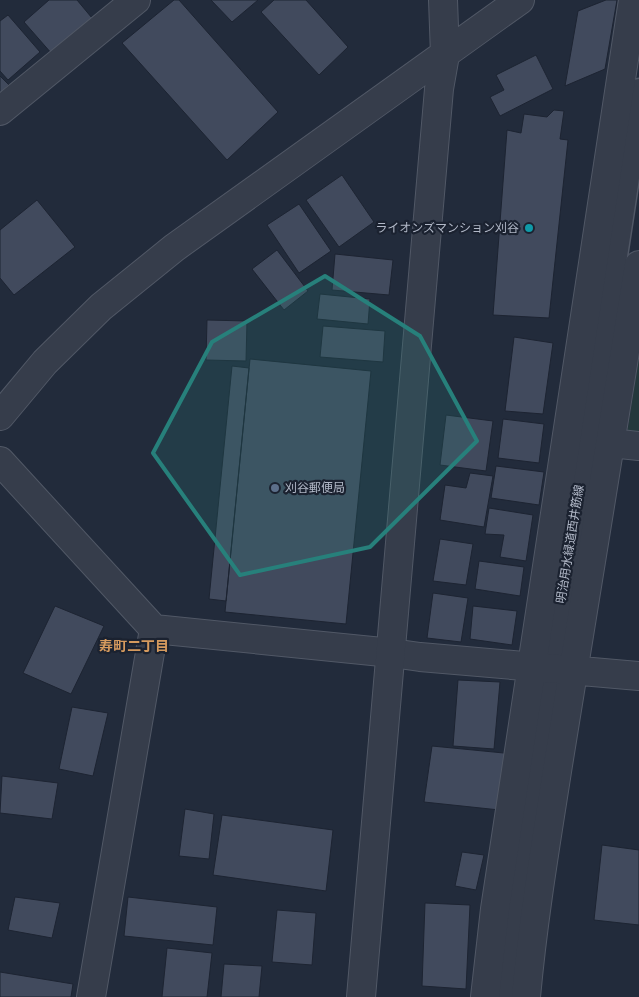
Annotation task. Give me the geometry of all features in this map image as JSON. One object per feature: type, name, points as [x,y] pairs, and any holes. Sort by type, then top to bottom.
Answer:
[{"type":"street","points":[[0,111],[136,0]]},
{"type":"street","points":[[361,997],[439,89],[445,55],[443,0]]},
{"type":"street","points":[[0,416],[45,362],[100,307],[174,248],[520,0]]},
{"type":"street","points":[[526,997],[552,668],[567,442],[633,0]]},
{"type":"street","name":"明治用水緑道西井筋線","points":[[505,997],[514,911],[639,92]]},
{"type":"street","points":[[485,997],[495,909],[552,668],[612,443],[639,265]]},
{"type":"street","points":[[612,443],[639,446]]},
{"type":"street","points":[[0,461],[154,629],[420,657],[639,676]]},
{"type":"street","points":[[92,997],[154,629]]},
{"type":"highlighted area","points":[[325,276],[420,336],[477,441],[370,547],[240,575],[153,453],[212,342]]},
{"type":"green space","points":[[639,356],[639,435],[627,434]]},
{"type":"building","points":[[49,0],[77,0],[92,18],[52,54],[24,22]]},
{"type":"building","points":[[174,0],[179,0],[278,112],[227,160],[122,43]]},
{"type":"building","points":[[211,0],[258,0],[232,22]]},
{"type":"building","points":[[274,0],[306,0],[348,47],[319,75],[261,12]]},
{"type":"building","points":[[606,0],[617,0],[605,69],[565,86],[578,11]]},
{"type":"building","points":[[8,15],[40,52],[8,80],[0,71],[0,21]]},
{"type":"building","points":[[536,55],[553,89],[500,116],[490,97],[504,90],[496,75]]},
{"type":"building","points":[[0,76],[9,85],[0,93]]},
{"type":"building","name":"ライオンズマンション刈谷","points":[[554,110],[564,111],[560,139],[568,140],[549,318],[493,315],[507,130],[521,133],[524,114],[547,117]]},
{"type":"building","points":[[342,175],[374,222],[339,247],[306,200]]},
{"type":"building","points":[[37,200],[75,247],[14,295],[0,278],[0,230]]},
{"type":"building","points":[[299,204],[331,251],[299,273],[267,225]]},
{"type":"building","points":[[277,250],[308,291],[284,310],[252,269]]},
{"type":"building","points":[[335,254],[393,260],[389,295],[332,290]]},
{"type":"building","points":[[320,294],[370,299],[368,324],[317,319]]},
{"type":"building","points":[[207,320],[247,321],[246,361],[206,360]]},
{"type":"building","points":[[323,326],[385,331],[383,362],[320,357]]},
{"type":"building","points":[[514,337],[553,343],[543,414],[505,411]]},
{"type":"building","points":[[250,359],[371,371],[346,624],[225,612]]},
{"type":"building","points":[[232,366],[249,368],[226,601],[209,599]]},
{"type":"building","points":[[446,415],[493,421],[486,471],[440,465]]},
{"type":"building","points":[[503,419],[544,424],[539,463],[498,458]]},
{"type":"building","points":[[496,466],[544,472],[539,505],[491,498]]},
{"type":"building","points":[[470,473],[493,476],[484,527],[440,520],[445,485],[466,488]]},
{"type":"building","points":[[489,508],[533,515],[526,561],[500,557],[504,535],[485,534]]},
{"type":"building","points":[[440,539],[473,544],[466,585],[433,581]]},
{"type":"building","points":[[479,561],[524,567],[520,596],[475,589]]},
{"type":"building","points":[[433,593],[468,598],[461,642],[427,638]]},
{"type":"building","points":[[55,606],[104,626],[71,694],[23,673]]},
{"type":"building","points":[[473,606],[517,611],[512,645],[470,639]]},
{"type":"building","points":[[458,680],[500,682],[494,749],[453,746]]},
{"type":"building","points":[[72,707],[108,713],[93,776],[59,769]]},
{"type":"building","points":[[432,746],[514,754],[509,811],[424,802]]},
{"type":"building","points":[[2,776],[58,783],[52,819],[0,813]]},
{"type":"building","points":[[185,809],[214,814],[209,859],[179,856]]},
{"type":"building","points":[[222,815],[333,830],[326,891],[213,875]]},
{"type":"building","points":[[602,845],[639,850],[639,925],[594,920]]},
{"type":"building","points":[[462,852],[484,855],[476,890],[455,886]]},
{"type":"building","points":[[15,897],[60,903],[52,938],[8,930]]},
{"type":"building","points":[[128,897],[217,907],[213,945],[124,936]]},
{"type":"building","points":[[425,903],[470,905],[466,989],[422,986]]},
{"type":"building","points":[[277,910],[316,913],[312,965],[272,962]]},
{"type":"building","points":[[167,948],[212,953],[207,997],[162,997]]},
{"type":"building","points":[[224,964],[262,966],[259,997],[221,997]]},
{"type":"building","points":[[0,972],[73,984],[71,997],[0,997]]},
{"type":"place","name":"ライオンズマンション刈谷","points":[[529,228]]},
{"type":"place","name":"刈谷郵便局","points":[[275,488]]},
{"type":"district","name":"寿町二丁目","points":[[134,646]]}]
